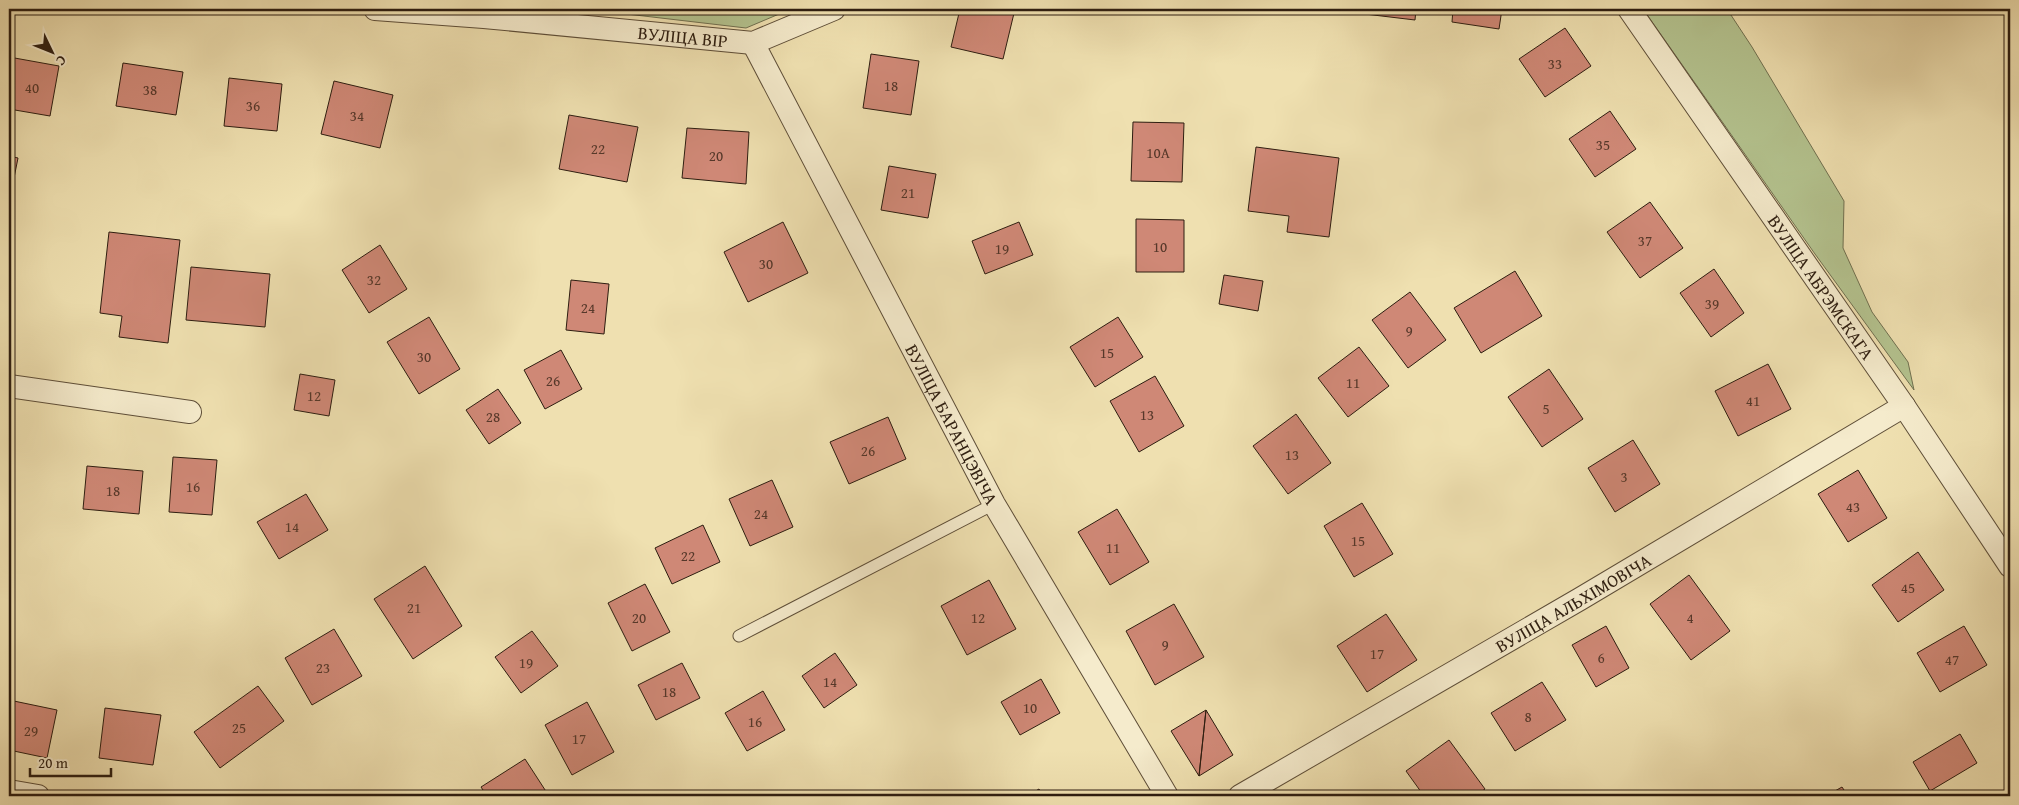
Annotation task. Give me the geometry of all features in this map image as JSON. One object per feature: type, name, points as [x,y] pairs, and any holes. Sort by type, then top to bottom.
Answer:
[{"type":"street","name":"ВУЛІЦА ВІР","points":[[375,9],[484,17],[753,43],[834,9]]},
{"type":"street","name":"ВУЛІЦА АБРЭМСКАГА","points":[[1629,9],[1904,406],[2010,566]]},
{"type":"street","name":"ВУЛІЦА БАРАНЦЭВІЧА","points":[[753,43],[994,504],[1167,796]]},
{"type":"street","points":[[9,386],[190,412]]},
{"type":"street","name":"ВУЛІЦА АЛЬХІМОВІЧА","points":[[1240,796],[1580,599],[1904,406]]},
{"type":"street","points":[[9,791],[38,796]]},
{"type":"lane","points":[[739,636],[994,504]]},
{"type":"green space","points":[[584,9],[791,9],[746,28]]},
{"type":"green space","points":[[1643,9],[1727,9],[1752,47],[1844,201],[1843,248],[1872,312],[1908,362],[1914,390],[1815,254]]},
{"type":"building","points":[[960,9],[1015,9],[1003,59],[951,47]]},
{"type":"building","points":[[1365,9],[1416,9],[1415,20],[1365,14]]},
{"type":"building","points":[[1453,9],[1502,9],[1499,29],[1452,22]]},
{"type":"building","points":[[1565,28],[1591,66],[1545,97],[1519,59]]},
{"type":"building","points":[[871,54],[919,61],[911,115],[863,108]]},
{"type":"building","points":[[9,57],[59,66],[50,116],[9,109]]},
{"type":"building","points":[[123,63],[183,72],[176,115],[116,106]]},
{"type":"building","points":[[229,78],[282,84],[277,131],[224,126]]},
{"type":"building","points":[[334,81],[393,95],[380,148],[321,134]]},
{"type":"building","points":[[1610,111],[1636,149],[1595,177],[1569,139]]},
{"type":"building","points":[[569,115],[638,127],[627,182],[559,169]]},
{"type":"building","points":[[1133,122],[1184,123],[1182,182],[1131,181]]},
{"type":"building","points":[[687,128],[749,132],[746,184],[682,178]]},
{"type":"building","points":[[1256,147],[1339,158],[1329,237],[1287,232],[1289,216],[1248,211]]},
{"type":"building","points":[[9,156],[18,158],[9,203]]},
{"type":"building","points":[[889,166],[936,174],[928,218],[881,210]]},
{"type":"building","points":[[1650,202],[1683,248],[1640,278],[1607,232]]},
{"type":"building","points":[[1136,219],[1184,220],[1184,272],[1136,272]]},
{"type":"building","points":[[783,222],[808,273],[748,302],[724,252]]},
{"type":"building","points":[[1019,222],[1033,255],[985,274],[972,241]]},
{"type":"building","points":[[109,232],[180,240],[168,343],[119,337],[122,316],[100,313]]},
{"type":"building","points":[[380,245],[407,289],[369,313],[342,270]]},
{"type":"building","points":[[191,267],[270,274],[265,327],[186,320]]},
{"type":"building","points":[[1714,269],[1744,313],[1711,337],[1680,293]]},
{"type":"building","points":[[1515,271],[1542,316],[1481,353],[1454,308]]},
{"type":"building","points":[[1224,275],[1263,281],[1258,311],[1219,304]]},
{"type":"building","points":[[571,280],[609,284],[604,334],[566,330]]},
{"type":"building","points":[[1410,292],[1446,340],[1408,368],[1372,320]]},
{"type":"building","points":[[429,317],[460,369],[419,394],[387,342]]},
{"type":"building","points":[[1118,317],[1143,357],[1095,387],[1070,347]]},
{"type":"building","points":[[1359,347],[1389,386],[1348,417],[1318,378]]},
{"type":"building","points":[[561,350],[582,389],[545,409],[524,370]]},
{"type":"building","points":[[1768,364],[1791,409],[1738,436],[1715,391]]},
{"type":"building","points":[[1549,369],[1583,419],[1542,447],[1508,397]]},
{"type":"building","points":[[300,374],[335,380],[329,416],[294,410]]},
{"type":"building","points":[[1155,376],[1184,426],[1139,452],[1110,401]]},
{"type":"building","points":[[498,389],[521,423],[489,444],[466,410]]},
{"type":"building","points":[[1296,414],[1331,463],[1288,494],[1253,446]]},
{"type":"building","points":[[888,417],[906,459],[849,484],[830,442]]},
{"type":"building","points":[[1633,440],[1660,484],[1615,512],[1588,468]]},
{"type":"building","points":[[173,457],[217,460],[212,515],[169,512]]},
{"type":"building","points":[[87,466],[143,471],[139,514],[83,509]]},
{"type":"building","points":[[1858,470],[1887,518],[1848,542],[1818,494]]},
{"type":"building","points":[[772,480],[793,527],[750,546],[729,499]]},
{"type":"building","points":[[306,494],[328,530],[279,559],[257,522]]},
{"type":"building","points":[[1362,503],[1393,554],[1354,577],[1324,526]]},
{"type":"building","points":[[1117,509],[1149,562],[1110,585],[1078,532]]},
{"type":"building","points":[[703,525],[720,562],[672,584],[655,548]]},
{"type":"building","points":[[1918,552],[1944,590],[1898,622],[1872,585]]},
{"type":"building","points":[[425,566],[462,626],[413,659],[374,599]]},
{"type":"building","points":[[1689,575],[1730,631],[1691,660],[1650,604]]},
{"type":"building","points":[[989,580],[1016,629],[967,655],[941,606]]},
{"type":"building","points":[[645,584],[670,632],[632,651],[608,603]]},
{"type":"building","points":[[1174,604],[1204,657],[1155,685],[1126,631]]},
{"type":"building","points":[[1386,614],[1417,660],[1367,692],[1337,646]]},
{"type":"building","points":[[1606,626],[1629,668],[1596,687],[1572,645]]},
{"type":"building","points":[[1964,626],[1987,665],[1940,692],[1917,653]]},
{"type":"building","points":[[334,629],[362,676],[312,705],[285,658]]},
{"type":"building","points":[[532,631],[558,666],[521,693],[495,657]]},
{"type":"building","points":[[835,653],[857,685],[824,708],[802,676]]},
{"type":"building","points":[[682,663],[700,698],[656,720],[638,685]]},
{"type":"building","points":[[1041,679],[1060,713],[1020,735],[1001,702]]},
{"type":"building","points":[[1542,682],[1566,720],[1515,751],[1491,713]]},
{"type":"building","points":[[258,686],[284,721],[220,768],[194,732]]},
{"type":"building","points":[[763,691],[785,730],[747,751],[725,713]]},
{"type":"building","points":[[9,700],[57,710],[47,758],[9,750]]},
{"type":"building","points":[[587,702],[614,752],[572,775],[545,725]]},
{"type":"building","points":[[105,708],[161,715],[153,765],[99,758]]},
{"type":"building","points":[[1206,710],[1233,755],[1199,776]]},
{"type":"building","points":[[1206,710],[1199,776],[1171,731]]},
{"type":"building","points":[[1960,734],[1977,763],[1930,791],[1913,762]]},
{"type":"building","points":[[1449,740],[1485,789],[1475,796],[1424,796],[1406,771]]},
{"type":"building","points":[[525,759],[549,796],[487,796],[481,787]]},
{"type":"building","points":[[1842,787],[1848,796],[1826,796]]},
{"type":"building","points":[[1039,789],[1043,796],[1027,796]]}]
